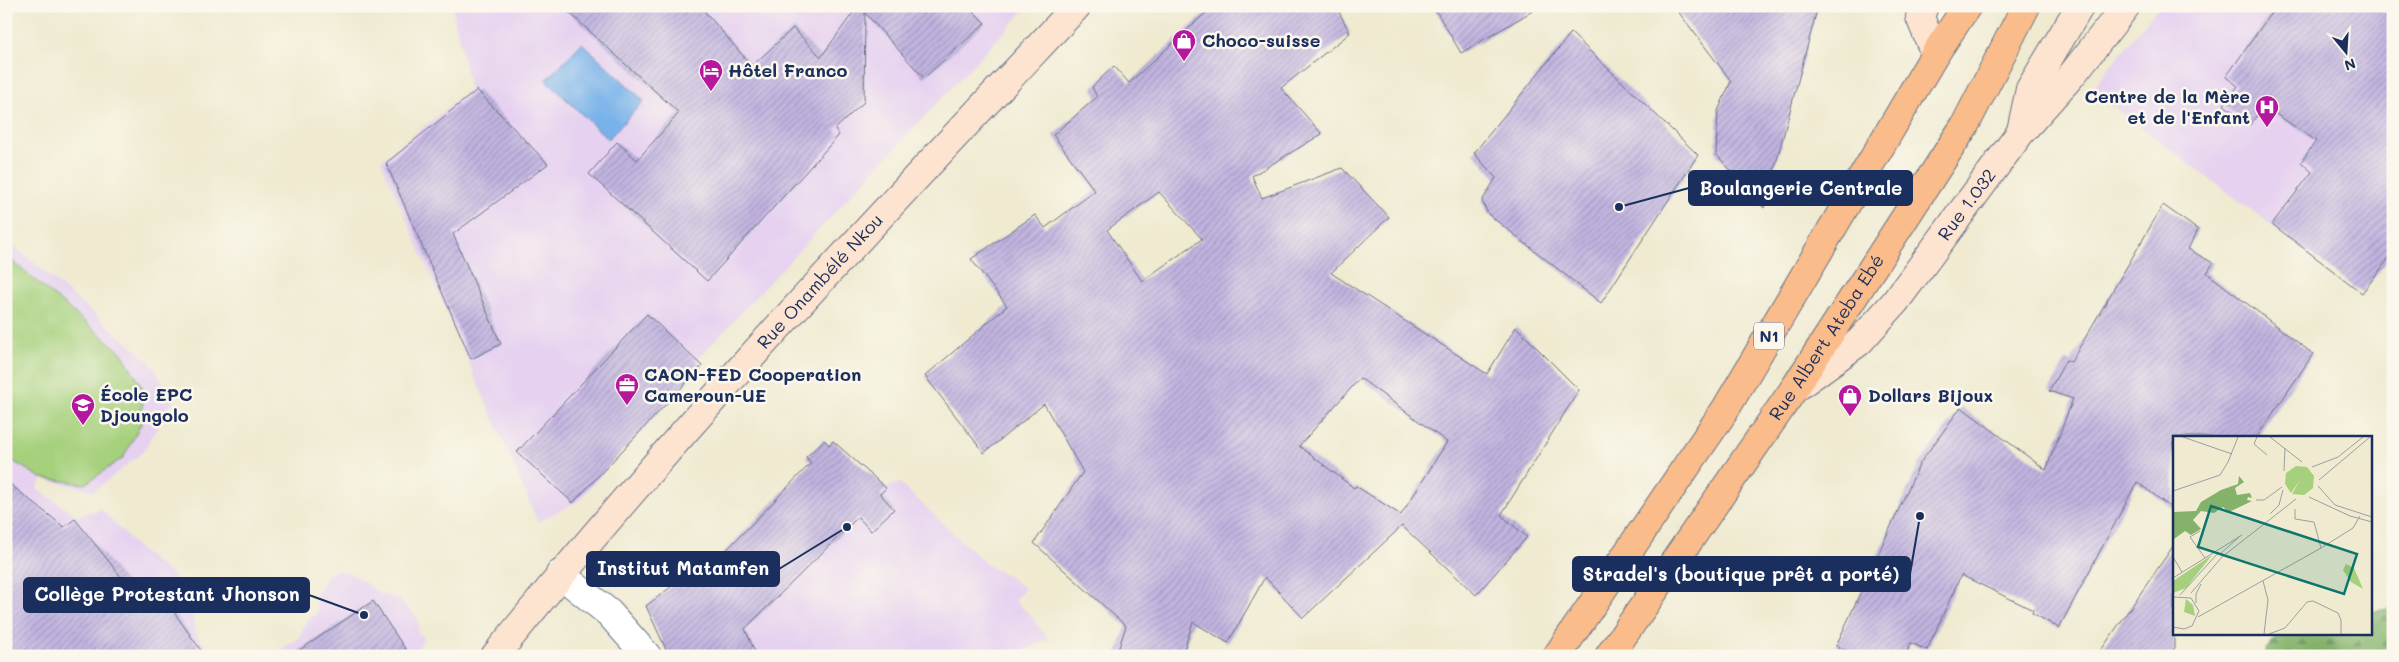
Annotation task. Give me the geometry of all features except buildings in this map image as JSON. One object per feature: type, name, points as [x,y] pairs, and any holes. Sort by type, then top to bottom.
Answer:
[{"type":"highway","name":"N1","points":[[1557,656],[1725,410],[1935,54],[1967,6]]},
{"type":"highway","name":"Rue Albert Ateba Ebé","points":[[1609,656],[1794,389],[1965,125],[2026,6]]},
{"type":"main road","name":"Rue Onambélé Nkou","points":[[495,656],[560,574],[800,304],[1077,6]]},
{"type":"main road","points":[[1924,6],[1920,17],[1935,54]]},
{"type":"main road","points":[[2020,132],[2023,112],[2030,89],[2080,6]]},
{"type":"main road","name":"Rue 1.032","points":[[1794,389],[1858,342],[1888,308],[2020,132],[2071,76],[2126,6]]},
{"type":"street","points":[[560,574],[609,613],[647,656]]},
{"type":"shaded area","points":[[452,6],[1028,6],[707,349],[580,500],[538,522],[381,161],[470,90]]},
{"type":"shaded area","name":"Centre de la Mère et de l'Enfant","points":[[2159,6],[2392,6],[2393,253],[2362,293],[2091,90]]},
{"type":"shaded area","name":"École EPC Djoungolo","points":[[6,239],[149,361],[174,399],[143,452],[94,491],[42,479],[37,489],[77,516],[101,509],[141,551],[171,574],[188,599],[196,634],[214,656],[6,656]]},
{"type":"shaded area","points":[[833,441],[885,488],[900,483],[987,565],[1011,578],[1025,589],[1014,600],[1032,617],[1048,639],[1013,656],[1002,656],[993,648],[973,656],[669,656],[646,606],[697,567],[703,573]]},
{"type":"shaded area","points":[[336,570],[351,573],[380,594],[399,599],[418,619],[418,633],[424,637],[415,656],[270,656],[299,638],[305,623],[318,611],[315,595],[327,575]]},
{"type":"green space","points":[[6,256],[122,353],[143,389],[142,422],[123,458],[85,484],[41,478],[6,457]]},
{"type":"green space","points":[[2393,608],[2393,656],[2261,656],[2278,634],[2372,634],[2372,612]]},
{"type":"water","points":[[582,43],[644,101],[608,139],[546,80]]},
{"type":"place","name":"Choco-suisse","points":[[1184,62]]},
{"type":"place","name":"Hôtel Franco","points":[[711,92]]},
{"type":"place","name":"Centre de la Mère et de l'Enfant","points":[[2267,128]]},
{"type":"place","name":"Boulangerie Centrale","points":[[1619,207]]},
{"type":"place","name":"CAON-FED Cooperation Cameroun-UE","points":[[627,406]]},
{"type":"place","name":"Dollars Bijoux","points":[[1850,417]]},
{"type":"place","name":"École EPC Djoungolo","points":[[83,426]]},
{"type":"place","name":"Stradel's (boutique prêt a porté)","points":[[1920,516]]},
{"type":"place","name":"Institut Matamfen","points":[[847,527]]},
{"type":"place","name":"Collège Protestant Jhonson","points":[[364,615]]}]
